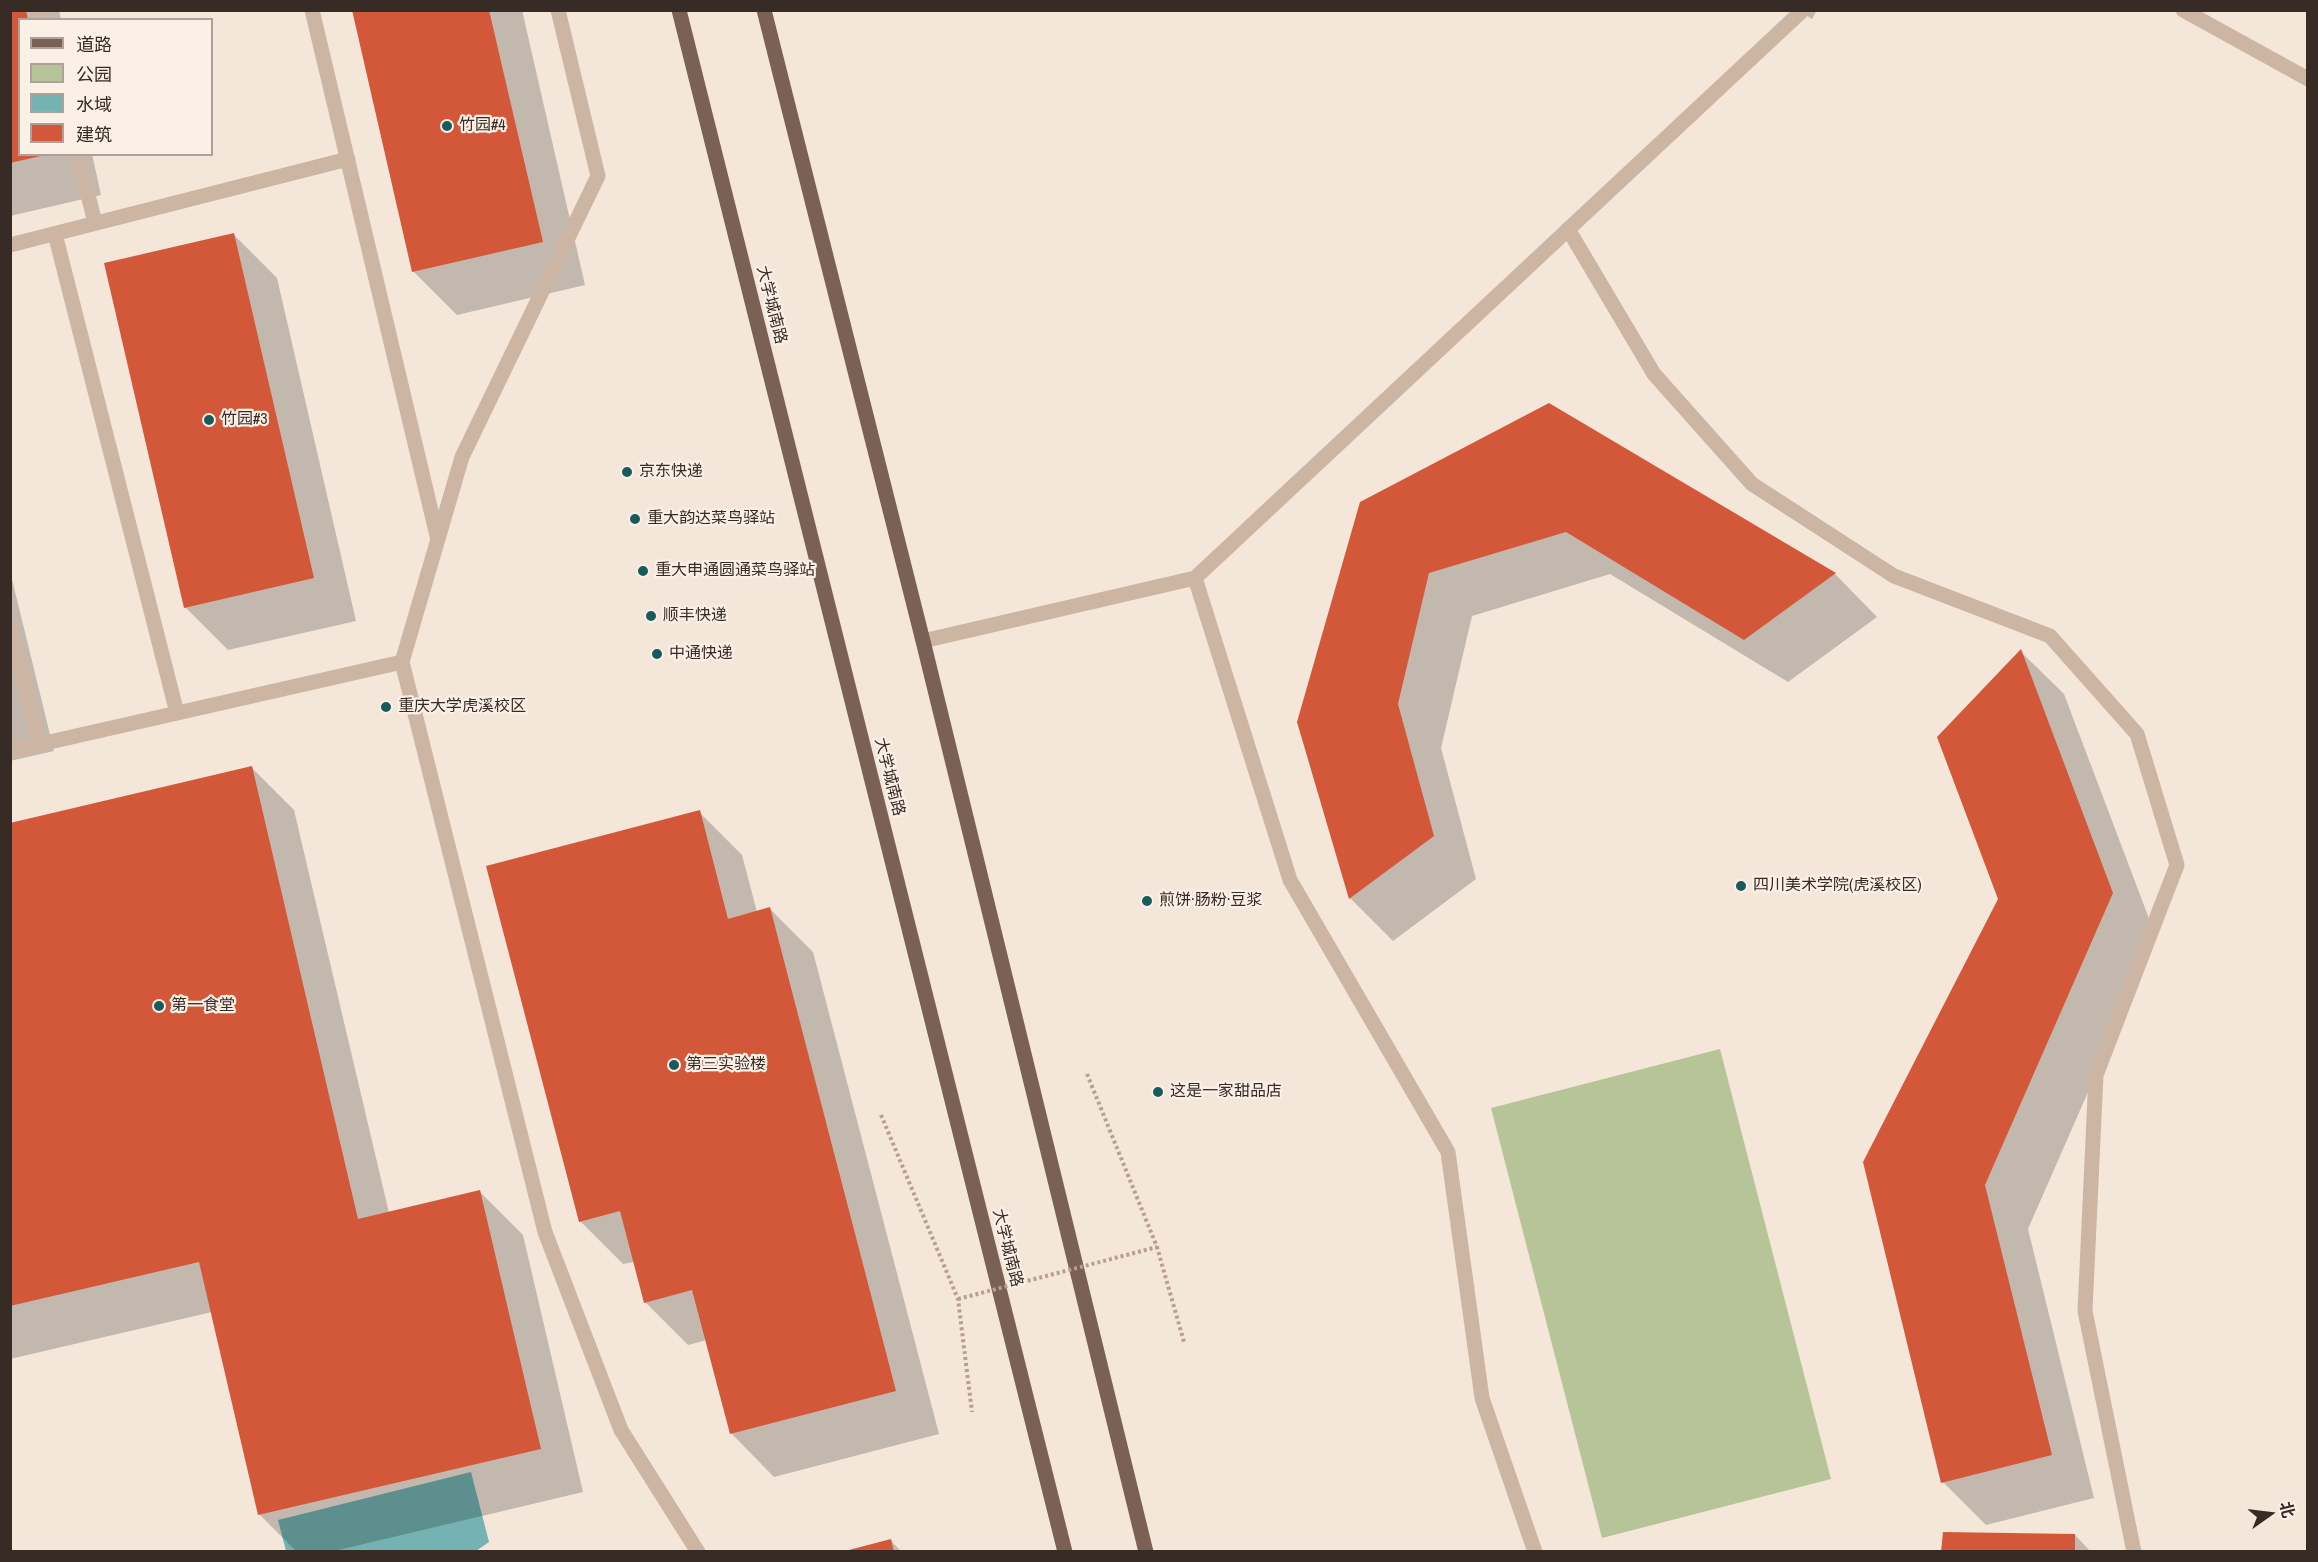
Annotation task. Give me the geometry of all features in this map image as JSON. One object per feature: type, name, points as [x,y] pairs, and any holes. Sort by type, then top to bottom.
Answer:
[{"type":"main road","name":"大学城南路","points":[[679,10],[1065,1551]]},
{"type":"main road","points":[[764,10],[923,641],[1146,1551]]},
{"type":"lane","points":[[312,10],[438,539]]},
{"type":"lane","points":[[558,10],[598,176],[462,457],[402,662],[545,1232],[621,1430],[698,1551]]},
{"type":"lane","points":[[923,641],[1195,578],[1803,10]]},
{"type":"lane","points":[[2183,10],[2307,79]]},
{"type":"lane","points":[[78,156],[95,223]]},
{"type":"lane","points":[[10,245],[348,159]]},
{"type":"lane","points":[[1568,229],[1654,374],[1752,484],[1894,576],[2050,636],[2137,734],[2177,865],[2096,1076],[2085,1311],[2134,1551]]},
{"type":"lane","points":[[55,234],[177,713]]},
{"type":"lane","points":[[1195,578],[1290,880],[1448,1152],[1482,1398],[1535,1551]]},
{"type":"lane","points":[[10,627],[39,744]]},
{"type":"lane","points":[[10,751],[402,662]]},
{"type":"path","points":[[1087,1074],[1157,1247],[1184,1342]]},
{"type":"path","points":[[881,1115],[958,1299],[972,1412]]},
{"type":"path","points":[[958,1299],[1157,1247]]},
{"type":"green space","points":[[1720,1049],[1831,1479],[1602,1538],[1491,1108]]},
{"type":"water","points":[[471,1472],[489,1542],[476,1551],[286,1551],[278,1520]]},
{"type":"building","points":[[10,10],[26,10],[28,18],[18,18],[18,156],[41,156],[10,163]]},
{"type":"building","name":"竹园#4","points":[[352,10],[489,10],[543,242],[412,272]]},
{"type":"building","name":"竹园#3","points":[[234,233],[314,578],[184,608],[104,263]]},
{"type":"building","points":[[1549,403],[1836,573],[1744,640],[1566,532],[1429,573],[1398,704],[1434,836],[1349,899],[1297,722],[1360,502]]},
{"type":"building","points":[[2021,649],[2113,893],[1985,1185],[2052,1455],[1941,1483],[1863,1162],[1998,899],[1937,737]]},
{"type":"building","name":"第一食堂","points":[[252,766],[358,1219],[480,1190],[541,1449],[258,1515],[199,1262],[10,1306],[10,823]]},
{"type":"building","name":"第三实验楼","points":[[700,810],[728,919],[770,907],[896,1391],[730,1434],[692,1290],[644,1303],[620,1211],[579,1222],[486,866]]},
{"type":"building","points":[[1943,1532],[2075,1534],[2075,1552],[1941,1552]]},
{"type":"building","points":[[891,1539],[894,1552],[845,1552],[845,1551]]},
{"type":"place","name":"竹园#4","points":[[447,126]]},
{"type":"place","name":"竹园#3","points":[[209,420]]},
{"type":"place","name":"京东快递","points":[[627,472]]},
{"type":"place","name":"重大韵达菜鸟驿站","points":[[635,519]]},
{"type":"place","name":"重大申通圆通菜鸟驿站","points":[[643,571]]},
{"type":"place","name":"顺丰快递","points":[[651,616]]},
{"type":"place","name":"中通快递","points":[[657,654]]},
{"type":"place","name":"重庆大学虎溪校区","points":[[386,707]]},
{"type":"place","name":"四川美术学院(虎溪校区)","points":[[1741,886]]},
{"type":"place","name":"煎饼·肠粉·豆浆","points":[[1147,901]]},
{"type":"place","name":"第一食堂","points":[[159,1006]]},
{"type":"place","name":"第三实验楼","points":[[674,1065]]},
{"type":"place","name":"这是一家甜品店","points":[[1158,1092]]}]
